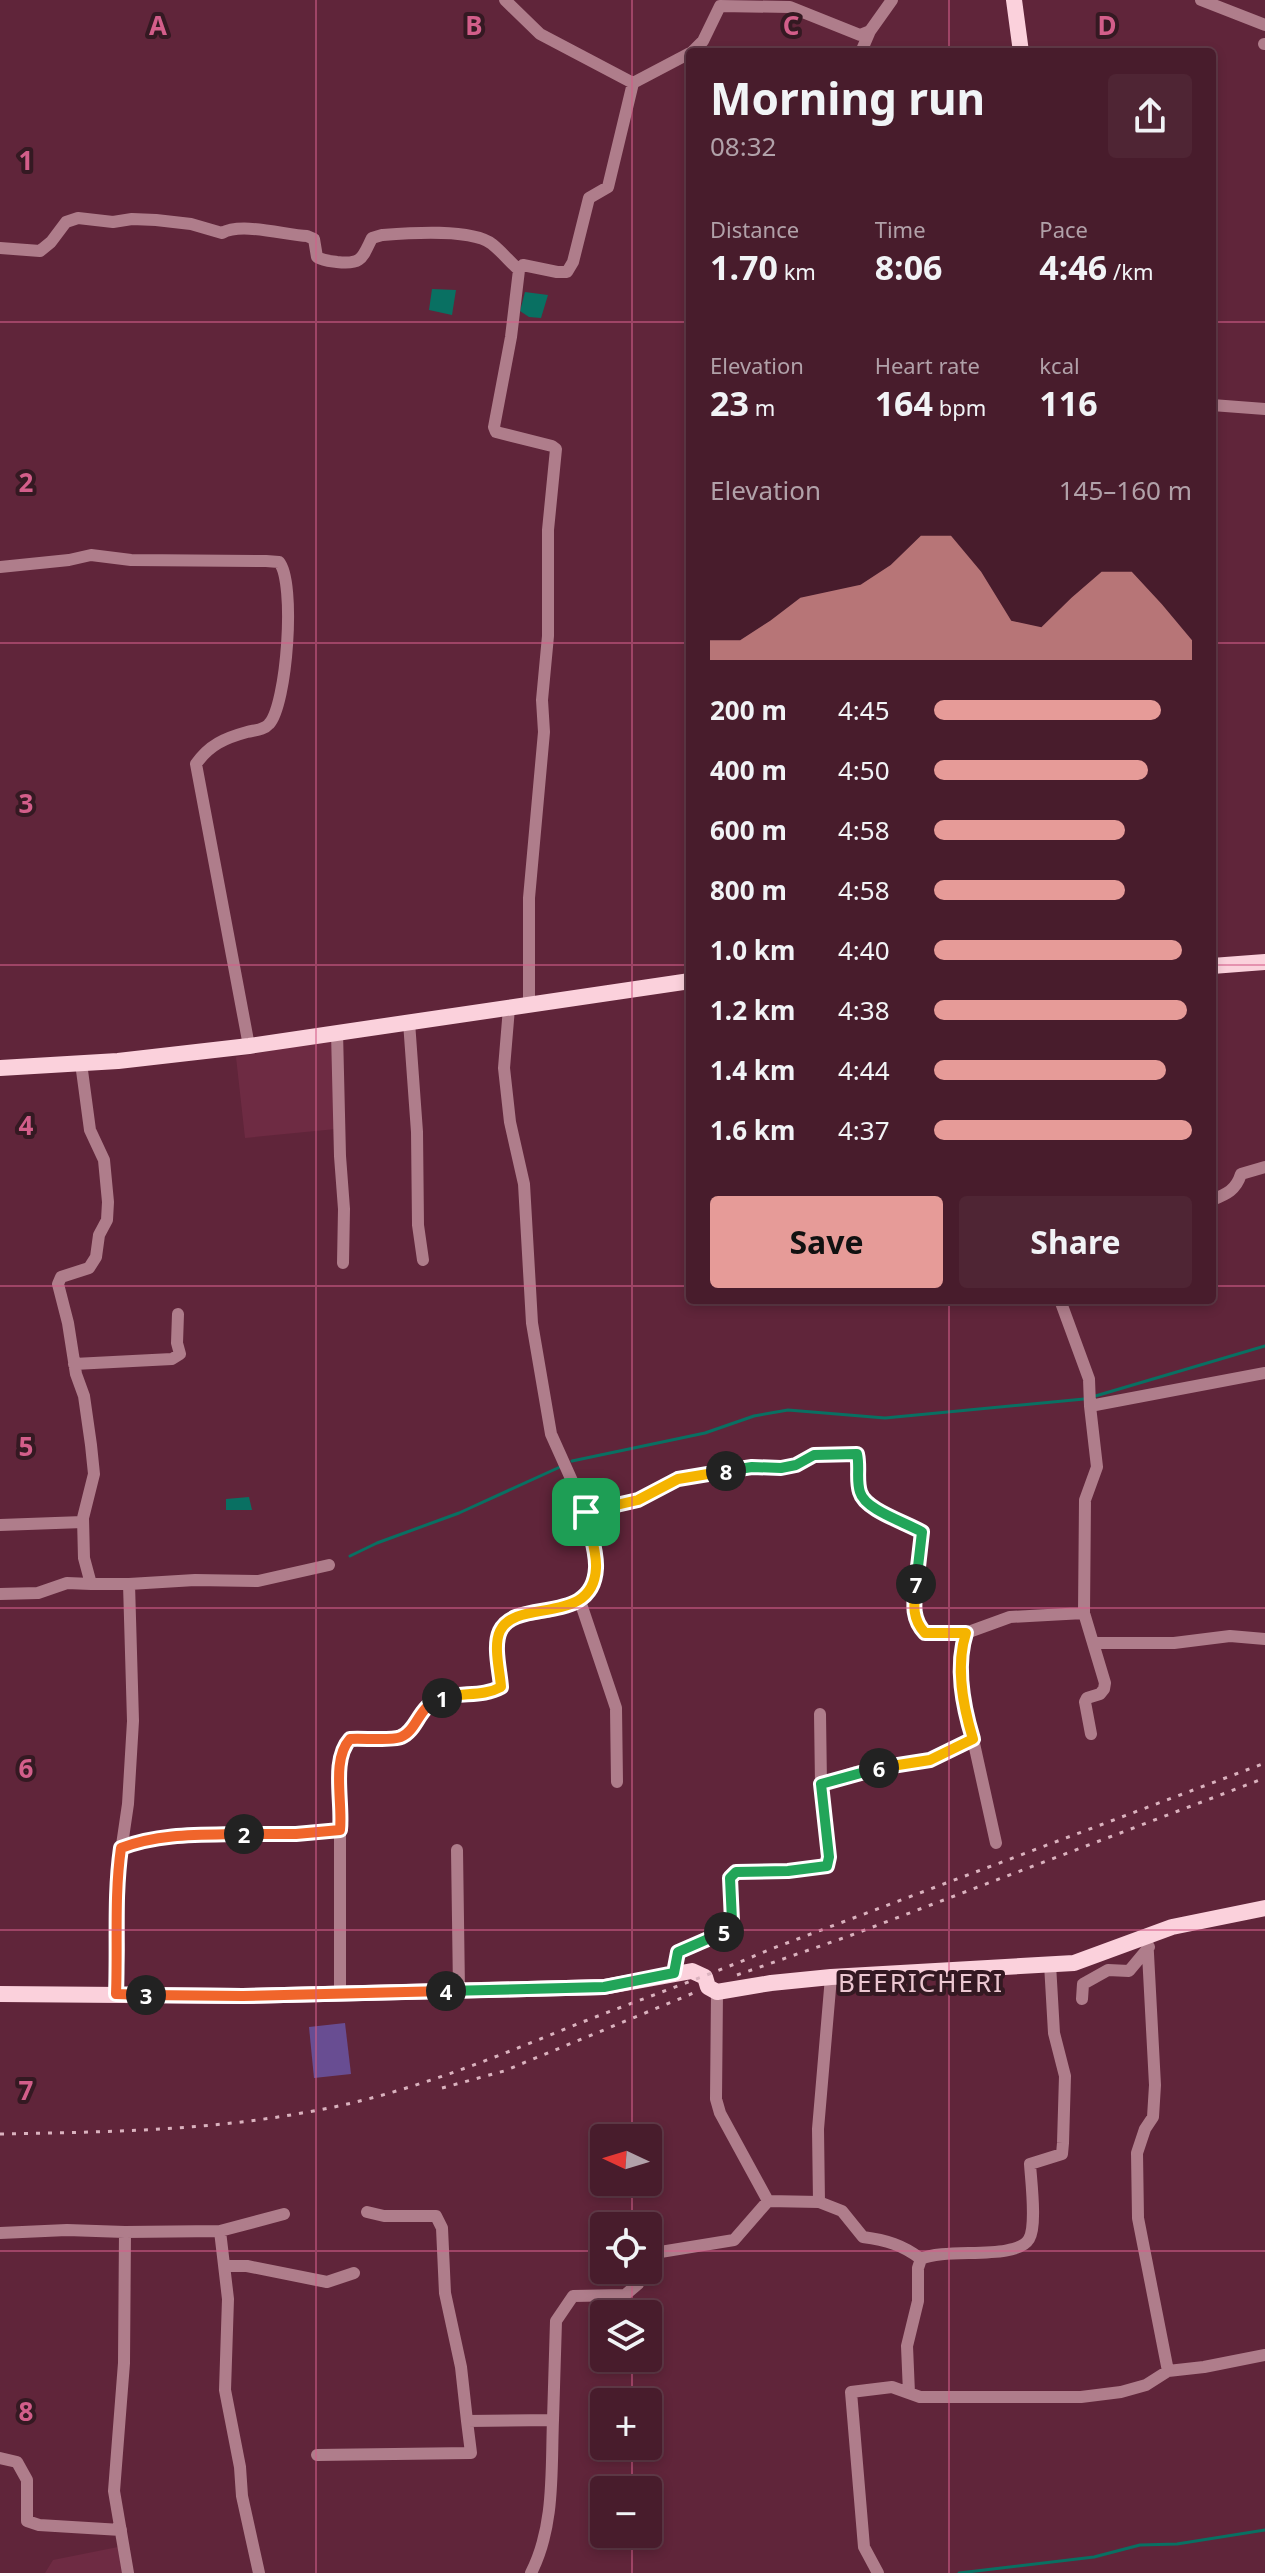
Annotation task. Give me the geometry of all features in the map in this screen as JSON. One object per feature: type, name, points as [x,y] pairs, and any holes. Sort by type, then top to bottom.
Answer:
[{"type":"main road","points":[[1014,0],[1020,48]]},
{"type":"main road","points":[[1216,966],[1265,962]]},
{"type":"main road","points":[[0,1068],[249,1046],[686,982]]},
{"type":"main road","points":[[0,1994],[243,1996],[604,1987],[674,1973],[698,1972],[705,1977],[712,1992],[717,1992],[831,1977],[1074,1963],[1147,1942],[1165,1929],[1265,1908]]},
{"type":"street","points":[[505,0],[540,34],[633,83]]},
{"type":"street","points":[[863,48],[870,31],[892,0]]},
{"type":"street","points":[[1201,0],[1265,25]]},
{"type":"street","points":[[695,48],[703,41],[719,3],[790,7],[860,35],[870,31]]},
{"type":"street","points":[[529,1005],[529,898],[544,732],[542,700],[548,636],[548,530],[556,449],[500,434],[494,427],[511,337],[519,270],[523,265],[567,272],[573,262],[589,198],[608,187],[633,83],[686,55]]},
{"type":"street","points":[[0,248],[40,251],[66,222],[78,218],[113,222],[132,219],[191,224],[222,233],[241,229],[307,236],[314,239],[317,257],[324,261],[352,264],[361,260],[372,238],[382,235],[481,238],[492,243],[519,270]]},
{"type":"street","points":[[1216,405],[1265,409]]},
{"type":"street","points":[[0,567],[91,555],[131,560],[266,561],[279,562],[283,567],[289,600],[286,659],[274,719],[266,727],[213,745],[196,764],[249,1046]]},
{"type":"street","points":[[340,1993],[342,1810],[338,1770],[343,1746],[350,1739],[400,1738],[435,1700],[457,1693],[489,1694],[501,1687],[496,1641],[501,1628],[515,1617],[547,1612],[580,1601],[591,1586],[596,1568],[586,1512],[551,1434],[532,1323],[524,1184],[510,1122],[504,1068],[509,1008]]},
{"type":"street","points":[[409,1022],[417,1132],[418,1225],[423,1260]]},
{"type":"street","points":[[337,1032],[344,1209],[343,1263]]},
{"type":"street","points":[[81,1063],[90,1130],[104,1160],[107,1220],[99,1235],[96,1257],[89,1268],[61,1277],[58,1284],[74,1364],[84,1396],[94,1474],[83,1522],[84,1558],[91,1584]]},
{"type":"street","points":[[1216,1198],[1231,1192],[1241,1174],[1265,1167]]},
{"type":"street","points":[[1061,1304],[1089,1379],[1097,1467],[1085,1500],[1084,1613],[1105,1683],[1100,1694],[1087,1698],[1085,1702],[1091,1734]]},
{"type":"street","points":[[74,1364],[172,1359],[180,1354],[177,1343],[178,1314]]},
{"type":"street","points":[[1090,1401],[1265,1373]]},
{"type":"street","points":[[586,1512],[638,1500],[668,1482],[687,1477],[752,1467],[781,1468],[796,1465],[814,1455],[857,1454],[860,1495],[867,1505],[922,1532],[914,1613],[925,1633],[966,1633],[1010,1617],[1084,1613]]},
{"type":"street","points":[[0,1525],[83,1522]]},
{"type":"street","points":[[0,1594],[38,1593],[67,1583],[258,1581],[329,1565]]},
{"type":"street","points":[[116,1994],[119,1950],[116,1900],[128,1804],[133,1721],[129,1584]]},
{"type":"street","points":[[580,1601],[616,1708],[617,1782]]},
{"type":"street","points":[[966,1633],[961,1687],[996,1843]]},
{"type":"street","points":[[1094,1643],[1174,1643],[1230,1636],[1265,1639]]},
{"type":"street","points":[[674,1973],[678,1952],[715,1937],[726,1930],[732,1921],[730,1878],[736,1872],[788,1871],[827,1866],[829,1857],[821,1784],[820,1714]]},
{"type":"street","points":[[821,1784],[856,1772],[930,1760],[973,1739]]},
{"type":"street","points":[[121,1848],[170,1836],[296,1834],[340,1830]]},
{"type":"street","points":[[457,1850],[459,1990]]},
{"type":"street","points":[[1082,1999],[1083,1984],[1108,1970],[1129,1971],[1147,1942]]},
{"type":"street","points":[[1147,1942],[1155,2085],[1153,2117],[1145,2129],[1137,2153],[1138,2218],[1168,2371]]},
{"type":"street","points":[[768,2201],[819,2202],[842,2211],[863,2237],[883,2239],[906,2247],[921,2259],[958,2252],[996,2252],[1022,2247],[1030,2238],[1033,2224],[1030,2164],[1062,2154],[1065,2076],[1054,2033],[1050,1964]]},
{"type":"street","points":[[819,2202],[818,2129],[831,1977]]},
{"type":"street","points":[[717,1992],[716,2099],[725,2123],[768,2201]]},
{"type":"street","points":[[662,2252],[734,2240],[768,2201]]},
{"type":"street","points":[[317,2455],[471,2453],[461,2367],[445,2293],[441,2260],[442,2228],[436,2216],[384,2216],[367,2212]]},
{"type":"street","points":[[0,2233],[220,2231],[284,2214]]},
{"type":"street","points":[[220,2231],[228,2311],[225,2390],[240,2467],[242,2496],[259,2573]]},
{"type":"street","points":[[125,2232],[124,2363],[114,2491],[128,2573]]},
{"type":"street","points":[[909,2393],[907,2346],[918,2301],[921,2259]]},
{"type":"street","points":[[225,2266],[247,2266],[327,2282],[354,2273]]},
{"type":"street","points":[[531,2573],[548,2529],[557,2370],[556,2321],[573,2296],[625,2295],[638,2284]]},
{"type":"street","points":[[878,2573],[864,2547],[851,2392],[892,2387],[920,2397],[1081,2397],[1146,2385],[1168,2371],[1265,2355]]},
{"type":"street","points":[[467,2421],[553,2420]]},
{"type":"street","points":[[0,2458],[17,2462],[27,2480],[27,2521],[39,2525],[121,2530]]},
{"type":"shaded area","points":[[432,289],[456,290],[452,315],[429,310]]},
{"type":"shaded area","points":[[525,292],[548,295],[541,318],[529,317],[520,311]]},
{"type":"shaded area","points":[[333,1039],[336,1129],[245,1138],[236,1057]]},
{"type":"shaded area","points":[[249,1497],[252,1510],[226,1510],[226,1499]]},
{"type":"shaded area","points":[[345,2023],[351,2074],[314,2078],[309,2027]]},
{"type":"shaded area","points":[[118,2547],[122,2573],[45,2573],[53,2560]]},
{"type":"waterway","points":[[1092,1397],[1265,1346]]},
{"type":"waterway","points":[[572,1461],[705,1433],[754,1416],[788,1410],[885,1418],[1084,1399]]},
{"type":"waterway","points":[[350,1556],[459,1513],[560,1467]]},
{"type":"waterway","points":[[959,2573],[1094,2557],[1140,2545],[1177,2544],[1265,2530]]},
{"type":"railway","points":[[0,2134],[151,2130],[227,2124],[339,2106],[411,2087],[1265,1763]]},
{"type":"railway","points":[[737,1975],[849,1936],[1265,1778]]},
{"type":"railway","points":[[442,2088],[504,2071],[696,1992]]},
{"type":"district","name":"BEERICHERI","points":[[921,1982]]},
{"type":"route","points":[[826,1453],[857,1454],[858,1485],[867,1505],[922,1532],[914,1613],[917,1623],[925,1633],[966,1633],[961,1687],[973,1739],[930,1760],[856,1772],[821,1784],[829,1857],[827,1866],[788,1871],[736,1872],[730,1878],[732,1921],[726,1930],[715,1937],[678,1952],[674,1973],[604,1987],[243,1996],[116,1994],[119,1950],[116,1900],[121,1848],[170,1836],[296,1834],[340,1830],[342,1810],[338,1770],[343,1746],[350,1739],[400,1738],[435,1700],[457,1693],[489,1694],[501,1687],[496,1641],[501,1628],[515,1617],[547,1612],[580,1601],[591,1586],[596,1568],[586,1512],[638,1500],[668,1482],[696,1475],[752,1467],[781,1468],[826,1453]]}]
